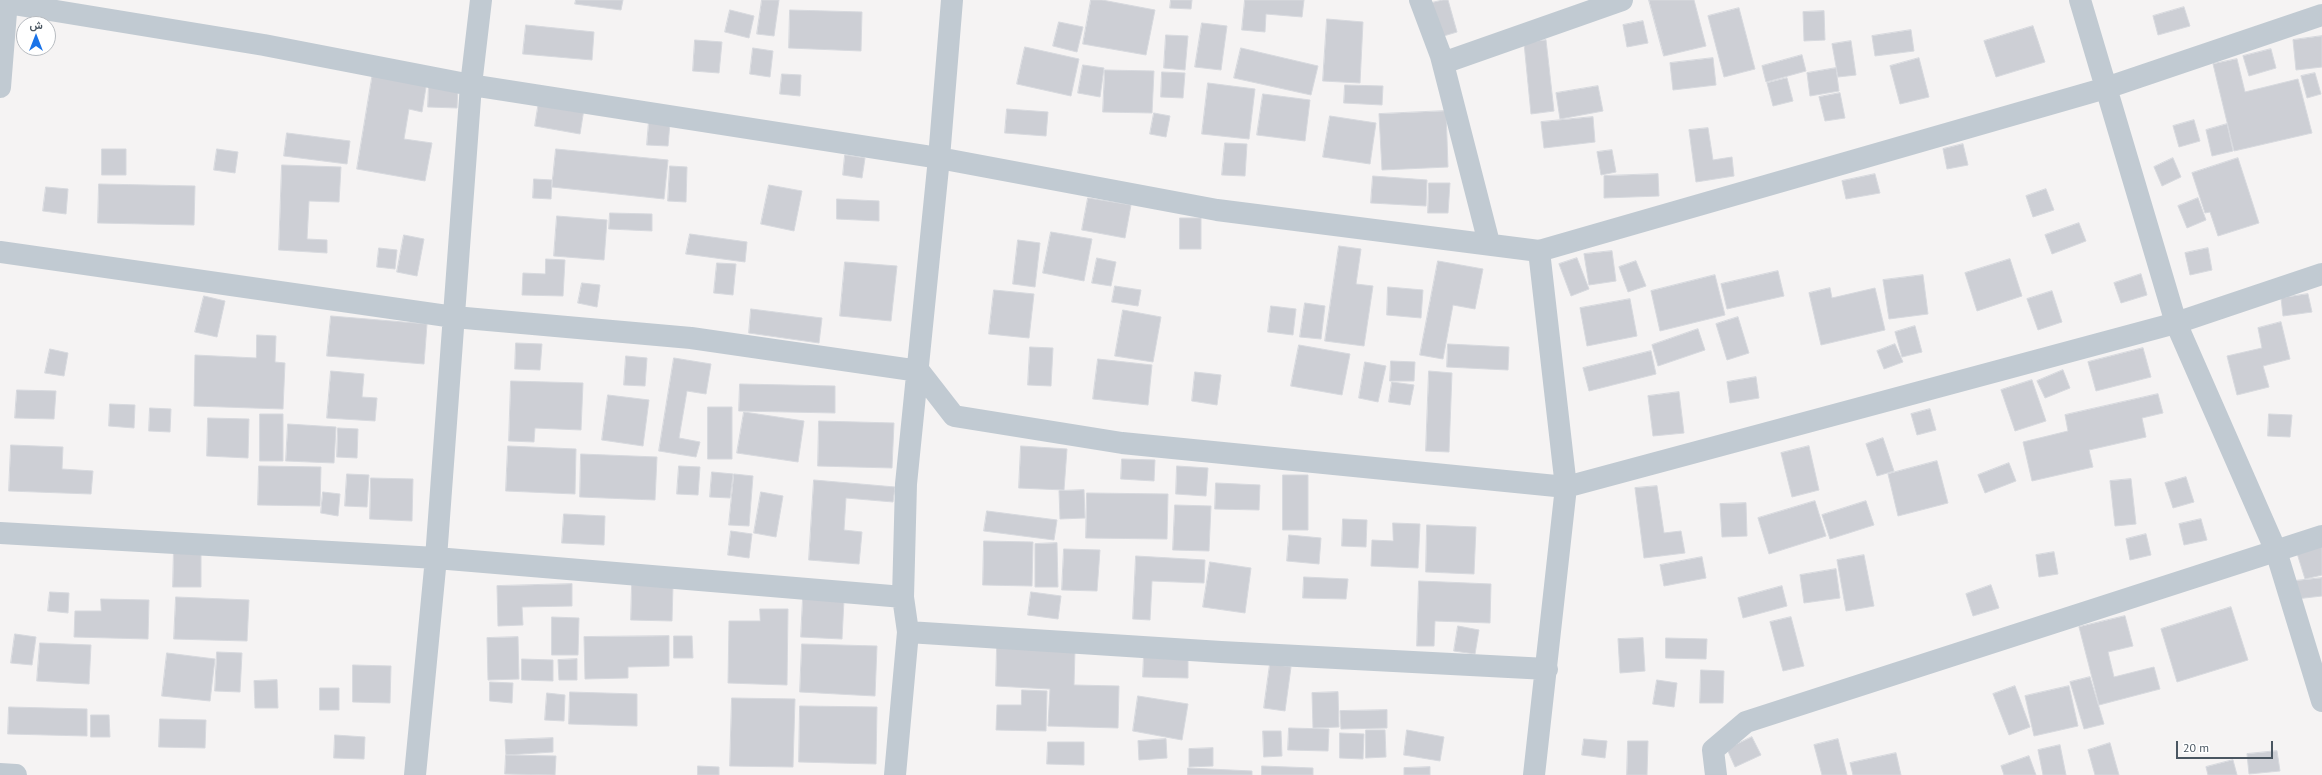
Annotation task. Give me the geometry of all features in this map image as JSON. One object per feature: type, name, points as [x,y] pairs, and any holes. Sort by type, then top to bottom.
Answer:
[{"type":"street","points":[[415,775],[436,558],[471,85],[481,0]]},
{"type":"street","points":[[895,775],[908,632],[903,597],[906,484],[919,372],[952,0]]},
{"type":"street","points":[[1420,0],[1443,63],[1489,243]]},
{"type":"street","points":[[1443,63],[1622,0]]},
{"type":"street","points":[[2080,0],[2176,323],[2276,552],[2322,701]]},
{"type":"street","points":[[0,87],[7,1],[264,45],[471,85],[939,158],[1217,210],[1489,243],[1539,251],[2106,88],[2322,15]]},
{"type":"street","points":[[1534,775],[1547,669],[1566,487],[1539,251]]},
{"type":"street","points":[[0,252],[454,317],[691,338],[919,372],[954,416],[1122,443],[1566,487],[2176,323],[2322,274]]},
{"type":"street","points":[[0,533],[436,558],[903,597]]},
{"type":"street","points":[[1716,775],[1713,750],[1746,722],[2322,536]]},
{"type":"street","points":[[908,632],[1221,652],[1547,669]]},
{"type":"street","points":[[0,774],[16,775]]},
{"type":"building","points":[[576,0],[623,0],[621,10],[575,4]]},
{"type":"building","points":[[762,0],[779,0],[774,36],[757,34]]},
{"type":"building","points":[[1091,0],[1102,0],[1155,10],[1146,55],[1083,44]]},
{"type":"building","points":[[1171,0],[1192,0],[1191,9],[1170,8]]},
{"type":"building","points":[[1245,0],[1304,0],[1302,17],[1266,14],[1265,32],[1242,30]]},
{"type":"building","points":[[1448,0],[1457,32],[1437,38],[1427,4]]},
{"type":"building","points":[[1649,0],[1694,0],[1706,46],[1664,56]]},
{"type":"building","points":[[2184,7],[2190,26],[2158,35],[2153,16]]},
{"type":"building","points":[[1739,8],[1755,69],[1724,77],[1708,16]]},
{"type":"building","points":[[730,10],[754,16],[749,38],[725,32]]},
{"type":"building","points":[[790,10],[862,12],[861,51],[789,48]]},
{"type":"building","points":[[1824,11],[1825,40],[1804,41],[1803,12]]},
{"type":"building","points":[[1327,19],[1363,22],[1360,83],[1323,81]]},
{"type":"building","points":[[1643,21],[1648,43],[1627,47],[1623,25]]},
{"type":"building","points":[[1059,22],[1083,27],[1077,52],[1053,46]]},
{"type":"building","points":[[1202,23],[1227,26],[1221,70],[1195,67]]},
{"type":"building","points":[[526,25],[594,32],[592,60],[523,54]]},
{"type":"building","points":[[2033,26],[2045,62],[1996,77],[1984,41]]},
{"type":"building","points":[[1911,30],[1914,51],[1875,56],[1872,36]]},
{"type":"building","points":[[1166,35],[1188,36],[1185,70],[1164,68]]},
{"type":"building","points":[[2322,36],[2322,67],[2296,70],[2293,40]]},
{"type":"building","points":[[695,40],[722,42],[719,73],[693,71]]},
{"type":"building","points":[[1546,40],[1554,111],[1531,114],[1524,43]]},
{"type":"building","points":[[1851,41],[1856,75],[1838,77],[1832,44]]},
{"type":"building","points":[[1025,47],[1079,59],[1071,96],[1017,84]]},
{"type":"building","points":[[753,48],[773,51],[770,77],[750,74]]},
{"type":"building","points":[[1241,48],[1318,66],[1311,95],[1234,78]]},
{"type":"building","points":[[2271,49],[2276,68],[2249,76],[2243,56]]},
{"type":"building","points":[[1802,55],[1806,71],[1766,82],[1762,66]]},
{"type":"building","points":[[1713,58],[1716,85],[1673,90],[1670,63]]},
{"type":"building","points":[[1919,58],[1929,97],[1900,104],[1890,66]]},
{"type":"building","points":[[2237,59],[2245,92],[2298,79],[2312,133],[2234,151],[2213,64]]},
{"type":"building","points":[[1083,65],[1104,68],[1100,97],[1078,93]]},
{"type":"building","points":[[1836,68],[1839,91],[1810,96],[1807,73]]},
{"type":"building","points":[[1105,70],[1154,71],[1152,113],[1103,112]]},
{"type":"building","points":[[373,72],[427,81],[422,112],[409,109],[404,139],[432,143],[425,181],[357,169]]},
{"type":"building","points":[[1162,72],[1185,73],[1183,98],[1161,97]]},
{"type":"building","points":[[2315,73],[2321,94],[2307,98],[2301,76]]},
{"type":"building","points":[[782,74],[801,75],[800,96],[780,94]]},
{"type":"building","points":[[1787,78],[1793,101],[1773,106],[1767,83]]},
{"type":"building","points":[[1208,83],[1255,89],[1249,139],[1202,134]]},
{"type":"building","points":[[429,84],[458,85],[457,108],[428,107]]},
{"type":"building","points":[[1345,85],[1383,86],[1382,105],[1344,103]]},
{"type":"building","points":[[1598,86],[1603,111],[1560,119],[1556,93]]},
{"type":"building","points":[[1840,93],[1845,118],[1825,121],[1819,97]]},
{"type":"building","points":[[1263,94],[1310,100],[1305,141],[1257,135]]},
{"type":"building","points":[[539,101],[584,109],[580,134],[535,126]]},
{"type":"building","points":[[1007,109],[1048,112],[1046,136],[1005,133]]},
{"type":"building","points":[[1446,111],[1448,167],[1382,170],[1379,114]]},
{"type":"building","points":[[1154,113],[1170,116],[1166,137],[1150,134]]},
{"type":"building","points":[[1330,116],[1376,123],[1370,164],[1323,157]]},
{"type":"building","points":[[1593,117],[1595,142],[1544,148],[1541,122]]},
{"type":"building","points":[[2194,120],[2200,141],[2179,147],[2173,126]]},
{"type":"building","points":[[649,121],[670,123],[668,146],[647,145]]},
{"type":"building","points":[[2227,124],[2233,151],[2212,156],[2206,130]]},
{"type":"building","points":[[1708,128],[1713,160],[1732,157],[1734,176],[1696,182],[1689,130]]},
{"type":"building","points":[[287,133],[350,141],[347,164],[284,156]]},
{"type":"building","points":[[1225,143],[1247,144],[1245,176],[1222,175]]},
{"type":"building","points":[[1963,144],[1968,165],[1947,169],[1943,149]]},
{"type":"building","points":[[102,149],[126,149],[126,175],[102,175]]},
{"type":"building","points":[[217,149],[238,152],[235,173],[214,170]]},
{"type":"building","points":[[556,149],[668,160],[664,199],[552,187]]},
{"type":"building","points":[[1612,150],[1616,172],[1601,175],[1597,152]]},
{"type":"building","points":[[845,155],[865,158],[862,178],[843,175]]},
{"type":"building","points":[[2173,158],[2181,177],[2162,186],[2154,167]]},
{"type":"building","points":[[2238,158],[2259,223],[2218,236],[2210,212],[2205,213],[2192,173]]},
{"type":"building","points":[[282,165],[341,167],[339,202],[309,201],[307,239],[327,240],[327,253],[279,250]]},
{"type":"building","points":[[670,166],[687,167],[686,202],[668,201]]},
{"type":"building","points":[[1658,174],[1659,196],[1604,198],[1604,176]]},
{"type":"building","points":[[1875,174],[1880,193],[1846,199],[1842,181]]},
{"type":"building","points":[[1373,176],[1427,180],[1426,206],[1371,203]]},
{"type":"building","points":[[534,179],[552,180],[551,199],[533,198]]},
{"type":"building","points":[[1429,183],[1450,183],[1448,213],[1428,213]]},
{"type":"building","points":[[99,184],[195,186],[194,225],[98,223]]},
{"type":"building","points":[[769,185],[802,191],[794,231],[761,224]]},
{"type":"building","points":[[46,187],[68,189],[66,214],[43,211]]},
{"type":"building","points":[[2046,189],[2054,210],[2033,217],[2026,196]]},
{"type":"building","points":[[1088,198],[1131,205],[1125,238],[1082,230]]},
{"type":"building","points":[[2198,198],[2206,220],[2187,228],[2178,206]]},
{"type":"building","points":[[837,199],[879,201],[879,221],[837,219]]},
{"type":"building","points":[[610,213],[652,214],[652,231],[609,229]]},
{"type":"building","points":[[557,216],[607,220],[604,260],[554,256]]},
{"type":"building","points":[[1180,218],[1201,218],[1201,249],[1180,249]]},
{"type":"building","points":[[2079,223],[2086,241],[2052,254],[2045,235]]},
{"type":"building","points":[[1051,232],[1092,239],[1084,281],[1043,273]]},
{"type":"building","points":[[690,234],[747,242],[745,262],[686,254]]},
{"type":"building","points":[[404,235],[424,239],[417,276],[397,272]]},
{"type":"building","points":[[1018,240],[1040,243],[1035,287],[1013,284]]},
{"type":"building","points":[[1339,246],[1361,249],[1356,284],[1373,286],[1364,346],[1325,341]]},
{"type":"building","points":[[379,248],[397,250],[395,269],[377,267]]},
{"type":"building","points":[[2208,248],[2212,270],[2190,275],[2185,253]]},
{"type":"building","points":[[1612,251],[1616,281],[1589,285],[1584,254]]},
{"type":"building","points":[[1097,258],[1116,262],[1111,286],[1092,283]]},
{"type":"building","points":[[1577,258],[1589,289],[1571,296],[1559,264]]},
{"type":"building","points":[[546,259],[565,260],[563,296],[522,295],[523,273],[545,274]]},
{"type":"building","points":[[2010,259],[2022,296],[1977,311],[1965,273]]},
{"type":"building","points":[[1438,261],[1483,269],[1475,309],[1453,305],[1443,359],[1420,355]]},
{"type":"building","points":[[1636,261],[1646,286],[1628,292],[1619,267]]},
{"type":"building","points":[[845,262],[897,266],[891,321],[840,316]]},
{"type":"building","points":[[717,263],[736,264],[733,295],[714,293]]},
{"type":"building","points":[[1778,271],[1784,296],[1727,309],[1721,284]]},
{"type":"building","points":[[2141,274],[2147,295],[2121,303],[2114,283]]},
{"type":"building","points":[[1715,275],[1725,315],[1660,331],[1651,291]]},
{"type":"building","points":[[1923,275],[1928,314],[1889,319],[1883,280]]},
{"type":"building","points":[[582,283],[600,285],[597,307],[578,303]]},
{"type":"building","points":[[1115,286],[1141,290],[1138,306],[1112,302]]},
{"type":"building","points":[[1388,287],[1423,290],[1421,318],[1387,315]]},
{"type":"building","points":[[1830,288],[1832,298],[1875,288],[1885,330],[1821,345],[1809,293]]},
{"type":"building","points":[[994,290],[1034,294],[1029,338],[989,334]]},
{"type":"building","points":[[2052,291],[2062,322],[2038,330],[2027,299]]},
{"type":"building","points":[[2308,294],[2312,312],[2283,316],[2281,298]]},
{"type":"building","points":[[204,296],[225,301],[217,337],[195,332]]},
{"type":"building","points":[[1630,299],[1637,336],[1587,346],[1580,308]]},
{"type":"building","points":[[1305,303],[1325,306],[1321,339],[1300,337]]},
{"type":"building","points":[[1271,306],[1296,309],[1293,335],[1268,332]]},
{"type":"building","points":[[751,309],[822,318],[819,343],[749,333]]},
{"type":"building","points":[[1123,310],[1161,317],[1153,362],[1115,356]]},
{"type":"building","points":[[331,316],[427,324],[424,364],[327,356]]},
{"type":"building","points":[[1738,317],[1749,353],[1727,360],[1716,324]]},
{"type":"building","points":[[2281,322],[2290,359],[2263,366],[2269,387],[2237,395],[2227,356],[2262,348],[2258,328]]},
{"type":"building","points":[[1915,326],[1922,352],[1902,357],[1895,332]]},
{"type":"building","points":[[1698,329],[1705,350],[1658,366],[1652,345]]},
{"type":"building","points":[[257,335],[276,336],[275,362],[285,363],[283,409],[194,406],[195,355],[256,358]]},
{"type":"building","points":[[516,343],[542,344],[540,370],[515,369]]},
{"type":"building","points":[[1448,344],[1509,347],[1508,370],[1447,367]]},
{"type":"building","points":[[1895,344],[1903,362],[1884,369],[1877,351]]},
{"type":"building","points":[[1299,345],[1350,354],[1342,395],[1291,386]]},
{"type":"building","points":[[1030,347],[1053,348],[1051,386],[1028,385]]},
{"type":"building","points":[[2143,348],[2151,377],[2096,391],[2088,362]]},
{"type":"building","points":[[50,349],[68,353],[64,376],[45,373]]},
{"type":"building","points":[[1651,351],[1656,374],[1589,391],[1583,368]]},
{"type":"building","points":[[626,356],[647,358],[645,386],[624,385]]},
{"type":"building","points":[[674,358],[711,364],[706,394],[687,391],[679,438],[700,442],[696,457],[659,451]]},
{"type":"building","points":[[1098,359],[1152,365],[1148,405],[1093,399]]},
{"type":"building","points":[[1391,361],[1415,362],[1414,381],[1390,381]]},
{"type":"building","points":[[1365,362],[1386,366],[1378,402],[1359,398]]},
{"type":"building","points":[[2063,370],[2070,388],[2045,398],[2037,381]]},
{"type":"building","points":[[331,371],[364,374],[362,397],[377,398],[375,421],[327,418]]},
{"type":"building","points":[[1429,371],[1452,373],[1449,452],[1426,451]]},
{"type":"building","points":[[1195,372],[1221,375],[1217,405],[1192,401]]},
{"type":"building","points":[[1756,377],[1759,398],[1730,403],[1727,382]]},
{"type":"building","points":[[2032,380],[2046,421],[2015,431],[2001,390]]},
{"type":"building","points":[[511,381],[583,383],[581,430],[535,428],[534,442],[509,441]]},
{"type":"building","points":[[1392,382],[1414,385],[1410,405],[1389,402]]},
{"type":"building","points":[[740,384],[835,386],[835,413],[739,411]]},
{"type":"building","points":[[17,390],[56,391],[54,419],[15,418]]},
{"type":"building","points":[[1679,392],[1684,433],[1653,436],[1648,396]]},
{"type":"building","points":[[2158,394],[2163,413],[2142,418],[2146,437],[2089,450],[2093,467],[2032,481],[2023,442],[2068,431],[2065,415]]},
{"type":"building","points":[[608,395],[649,400],[643,446],[602,440]]},
{"type":"building","points":[[110,404],[135,405],[134,428],[109,426]]},
{"type":"building","points":[[708,407],[732,407],[732,459],[708,459]]},
{"type":"building","points":[[150,408],[171,409],[170,432],[149,431]]},
{"type":"building","points":[[1930,409],[1936,430],[1917,435],[1911,414]]},
{"type":"building","points":[[744,412],[804,421],[798,462],[737,453]]},
{"type":"building","points":[[260,414],[283,414],[283,461],[260,461]]},
{"type":"building","points":[[2269,414],[2292,415],[2290,437],[2268,436]]},
{"type":"building","points":[[208,418],[249,419],[248,458],[207,456]]},
{"type":"building","points":[[819,421],[894,423],[892,468],[818,466]]},
{"type":"building","points":[[288,424],[336,427],[334,463],[286,461]]},
{"type":"building","points":[[338,428],[358,429],[357,458],[337,457]]},
{"type":"building","points":[[1883,438],[1894,471],[1877,476],[1866,444]]},
{"type":"building","points":[[11,445],[63,447],[62,469],[93,471],[91,494],[9,491]]},
{"type":"building","points":[[508,446],[576,449],[575,494],[506,491]]},
{"type":"building","points":[[1021,446],[1067,449],[1064,490],[1019,488]]},
{"type":"building","points":[[1809,446],[1819,490],[1792,497],[1781,453]]},
{"type":"building","points":[[581,454],[657,457],[655,500],[580,497]]},
{"type":"building","points":[[1122,459],[1155,460],[1154,481],[1121,479]]},
{"type":"building","points":[[1937,461],[1948,503],[1898,516],[1888,474]]},
{"type":"building","points":[[2009,463],[2016,481],[1985,493],[1978,475]]},
{"type":"building","points":[[259,466],[321,467],[320,506],[258,505]]},
{"type":"building","points":[[679,466],[700,467],[698,495],[677,494]]},
{"type":"building","points":[[1177,466],[1208,468],[1206,496],[1176,494]]},
{"type":"building","points":[[712,472],[733,474],[730,498],[710,497]]},
{"type":"building","points":[[347,474],[369,475],[367,507],[345,506]]},
{"type":"building","points":[[734,474],[753,476],[749,526],[729,525]]},
{"type":"building","points":[[1283,475],[1308,475],[1308,530],[1283,530]]},
{"type":"building","points":[[2186,477],[2194,502],[2173,508],[2165,483]]},
{"type":"building","points":[[371,478],[413,479],[412,521],[370,519]]},
{"type":"building","points":[[2131,479],[2136,524],[2115,526],[2110,481]]},
{"type":"building","points":[[814,480],[895,487],[893,502],[846,498],[844,530],[862,532],[859,564],[809,560]]},
{"type":"building","points":[[1216,483],[1260,485],[1259,510],[1215,509]]},
{"type":"building","points":[[1657,486],[1664,533],[1681,531],[1685,553],[1644,558],[1635,488]]},
{"type":"building","points":[[1084,490],[1085,518],[1060,519],[1059,491]]},
{"type":"building","points":[[323,492],[340,494],[338,516],[321,513]]},
{"type":"building","points":[[761,492],[783,496],[776,537],[754,533]]},
{"type":"building","points":[[1087,493],[1168,494],[1167,539],[1086,538]]},
{"type":"building","points":[[1815,501],[1826,536],[1769,554],[1758,518]]},
{"type":"building","points":[[1866,501],[1874,525],[1830,539],[1822,515]]},
{"type":"building","points":[[1746,503],[1747,536],[1722,537],[1720,504]]},
{"type":"building","points":[[1175,505],[1211,506],[1209,551],[1173,550]]},
{"type":"building","points":[[987,511],[1057,520],[1054,540],[984,531]]},
{"type":"building","points":[[564,514],[605,516],[604,545],[562,543]]},
{"type":"building","points":[[1343,519],[1367,520],[1366,547],[1342,546]]},
{"type":"building","points":[[2201,519],[2207,540],[2184,545],[2179,524]]},
{"type":"building","points":[[1393,523],[1420,524],[1418,568],[1371,566],[1372,540],[1393,541]]},
{"type":"building","points":[[1427,525],[1476,527],[1474,574],[1426,572]]},
{"type":"building","points":[[731,531],[752,534],[749,558],[728,555]]},
{"type":"building","points":[[2146,534],[2151,555],[2130,560],[2126,539]]},
{"type":"building","points":[[1289,535],[1321,538],[1319,564],[1287,561]]},
{"type":"building","points":[[984,541],[1033,542],[1032,586],[983,585]]},
{"type":"building","points":[[2322,542],[2322,575],[2305,579],[2296,550]]},
{"type":"building","points":[[1057,543],[1058,587],[1035,587],[1035,544]]},
{"type":"building","points":[[174,547],[201,547],[201,587],[173,587]]},
{"type":"building","points":[[1064,549],[1100,550],[1097,591],[1062,590]]},
{"type":"building","points":[[2054,552],[2058,574],[2039,577],[2036,555]]},
{"type":"building","points":[[1864,555],[1874,606],[1846,611],[1837,560]]},
{"type":"building","points":[[1136,556],[1205,560],[1204,583],[1152,581],[1150,620],[1133,619]]},
{"type":"building","points":[[1702,557],[1706,578],[1664,586],[1660,565]]},
{"type":"building","points":[[1210,562],[1251,568],[1245,613],[1203,607]]},
{"type":"building","points":[[1836,569],[1840,598],[1804,603],[1800,575]]},
{"type":"building","points":[[1304,577],[1348,579],[1346,599],[1303,598]]},
{"type":"building","points":[[2322,578],[2322,596],[2296,599],[2294,581]]},
{"type":"building","points":[[1419,581],[1491,584],[1490,623],[1435,621],[1434,646],[1417,646]]},
{"type":"building","points":[[572,584],[572,606],[522,607],[523,625],[498,626],[497,586]]},
{"type":"building","points":[[632,585],[673,586],[672,621],[631,620]]},
{"type":"building","points":[[1991,585],[1999,608],[1973,616],[1966,594]]},
{"type":"building","points":[[1782,586],[1787,606],[1743,618],[1738,598]]},
{"type":"building","points":[[50,592],[69,593],[68,613],[48,611]]},
{"type":"building","points":[[1031,592],[1061,596],[1058,619],[1028,615]]},
{"type":"building","points":[[176,597],[249,600],[247,641],[174,639]]},
{"type":"building","points":[[803,598],[844,600],[842,639],[801,637]]},
{"type":"building","points":[[101,599],[149,600],[148,639],[74,637],[75,611],[101,611]]},
{"type":"building","points":[[2231,607],[2248,660],[2177,682],[2161,629]]},
{"type":"building","points":[[760,609],[788,609],[787,685],[728,683],[729,621],[760,621]]},
{"type":"building","points":[[2125,616],[2133,646],[2108,652],[2114,677],[2154,667],[2160,689],[2099,705],[2079,627]]},
{"type":"building","points":[[552,617],[579,618],[578,655],[552,655]]},
{"type":"building","points":[[1791,617],[1804,666],[1783,671],[1770,622]]},
{"type":"building","points":[[1458,626],[1479,630],[1475,654],[1454,651]]},
{"type":"building","points":[[15,634],[36,637],[32,665],[11,663]]},
{"type":"building","points":[[669,636],[669,666],[628,667],[628,678],[585,679],[584,637]]},
{"type":"building","points":[[674,636],[692,636],[693,658],[674,658]]},
{"type":"building","points":[[518,637],[519,679],[488,680],[487,638]]},
{"type":"building","points":[[1643,638],[1645,671],[1620,673],[1618,639]]},
{"type":"building","points":[[1666,638],[1707,639],[1706,659],[1666,658]]},
{"type":"building","points":[[40,643],[91,645],[89,684],[37,681]]},
{"type":"building","points":[[802,644],[877,646],[875,696],[800,692]]},
{"type":"building","points":[[997,647],[1075,650],[1074,685],[1119,686],[1118,728],[1048,726],[1050,689],[996,686]]},
{"type":"building","points":[[217,652],[242,653],[240,692],[215,691]]},
{"type":"building","points":[[167,653],[215,659],[210,701],[162,696]]},
{"type":"building","points":[[1144,654],[1188,656],[1188,678],[1143,677]]},
{"type":"building","points":[[522,659],[553,660],[553,681],[522,680]]},
{"type":"building","points":[[577,659],[577,680],[559,680],[558,660]]},
{"type":"building","points":[[1270,664],[1291,667],[1285,711],[1264,708]]},
{"type":"building","points":[[353,665],[391,666],[390,703],[353,702]]},
{"type":"building","points":[[1701,670],[1724,671],[1723,703],[1700,703]]},
{"type":"building","points":[[2090,677],[2104,724],[2084,729],[2070,682]]},
{"type":"building","points":[[277,680],[278,708],[255,708],[254,681]]},
{"type":"building","points":[[1657,680],[1677,683],[1674,707],[1653,704]]},
{"type":"building","points":[[490,682],[513,683],[512,703],[490,701]]},
{"type":"building","points":[[2015,686],[2030,727],[2009,735],[1993,694]]},
{"type":"building","points":[[2069,686],[2078,726],[2034,736],[2025,696]]},
{"type":"building","points":[[320,688],[339,688],[339,710],[320,710]]},
{"type":"building","points":[[1022,690],[1047,691],[1046,731],[996,730],[997,705],[1021,705]]},
{"type":"building","points":[[570,692],[637,694],[637,726],[569,724]]},
{"type":"building","points":[[1338,692],[1339,727],[1313,728],[1312,693]]},
{"type":"building","points":[[547,693],[565,695],[564,721],[545,720]]},
{"type":"building","points":[[1138,696],[1188,704],[1182,740],[1133,731]]},
{"type":"building","points":[[732,698],[795,699],[793,767],[730,766]]},
{"type":"building","points":[[800,706],[877,707],[876,764],[799,762]]},
{"type":"building","points":[[9,707],[87,709],[87,736],[8,734]]},
{"type":"building","points":[[1387,710],[1387,728],[1341,729],[1340,711]]},
{"type":"building","points":[[91,715],[109,715],[110,737],[91,737]]},
{"type":"building","points":[[160,719],[206,720],[205,748],[159,747]]},
{"type":"building","points":[[1289,728],[1329,729],[1328,751],[1288,750]]},
{"type":"building","points":[[1366,730],[1385,730],[1386,757],[1366,758]]},
{"type":"building","points":[[1407,730],[1444,737],[1440,761],[1404,755]]},
{"type":"building","points":[[1263,731],[1281,731],[1282,756],[1264,757]]},
{"type":"building","points":[[1340,733],[1364,734],[1363,759],[1340,758]]},
{"type":"building","points":[[335,735],[365,737],[364,759],[334,758]]},
{"type":"building","points":[[1752,737],[1761,755],[1735,767],[1727,749]]},
{"type":"building","points":[[553,738],[553,752],[506,755],[505,740]]},
{"type":"building","points":[[1166,739],[1167,758],[1139,760],[1138,741]]},
{"type":"building","points":[[1584,739],[1607,741],[1605,758],[1582,755]]},
{"type":"building","points":[[1838,739],[1847,775],[1822,775],[1814,745]]},
{"type":"building","points":[[1628,741],[1648,741],[1647,775],[1627,775]]},
{"type":"building","points":[[1048,742],[1084,742],[1084,765],[1047,764]]},
{"type":"building","points":[[2110,743],[2119,775],[2095,775],[2088,750]]},
{"type":"building","points":[[2060,745],[2066,775],[2043,775],[2038,750]]},
{"type":"building","points":[[1213,748],[1213,766],[1189,767],[1189,749]]},
{"type":"building","points":[[2277,751],[2280,771],[2249,774],[2247,754]]},
{"type":"building","points":[[1896,753],[1901,775],[1853,775],[1850,763]]},
{"type":"building","points":[[506,755],[556,756],[555,775],[505,774]]},
{"type":"building","points":[[2029,756],[2036,775],[2004,775],[2001,766]]},
{"type":"building","points":[[2233,760],[2237,775],[2208,775],[2206,767]]},
{"type":"building","points":[[698,766],[719,767],[719,775],[698,775]]},
{"type":"building","points":[[1262,766],[1313,768],[1313,775],[1262,775]]},
{"type":"building","points":[[1430,767],[1430,775],[1404,775],[1404,768]]},
{"type":"building","points":[[1188,768],[1252,771],[1252,775],[1188,775]]}]
